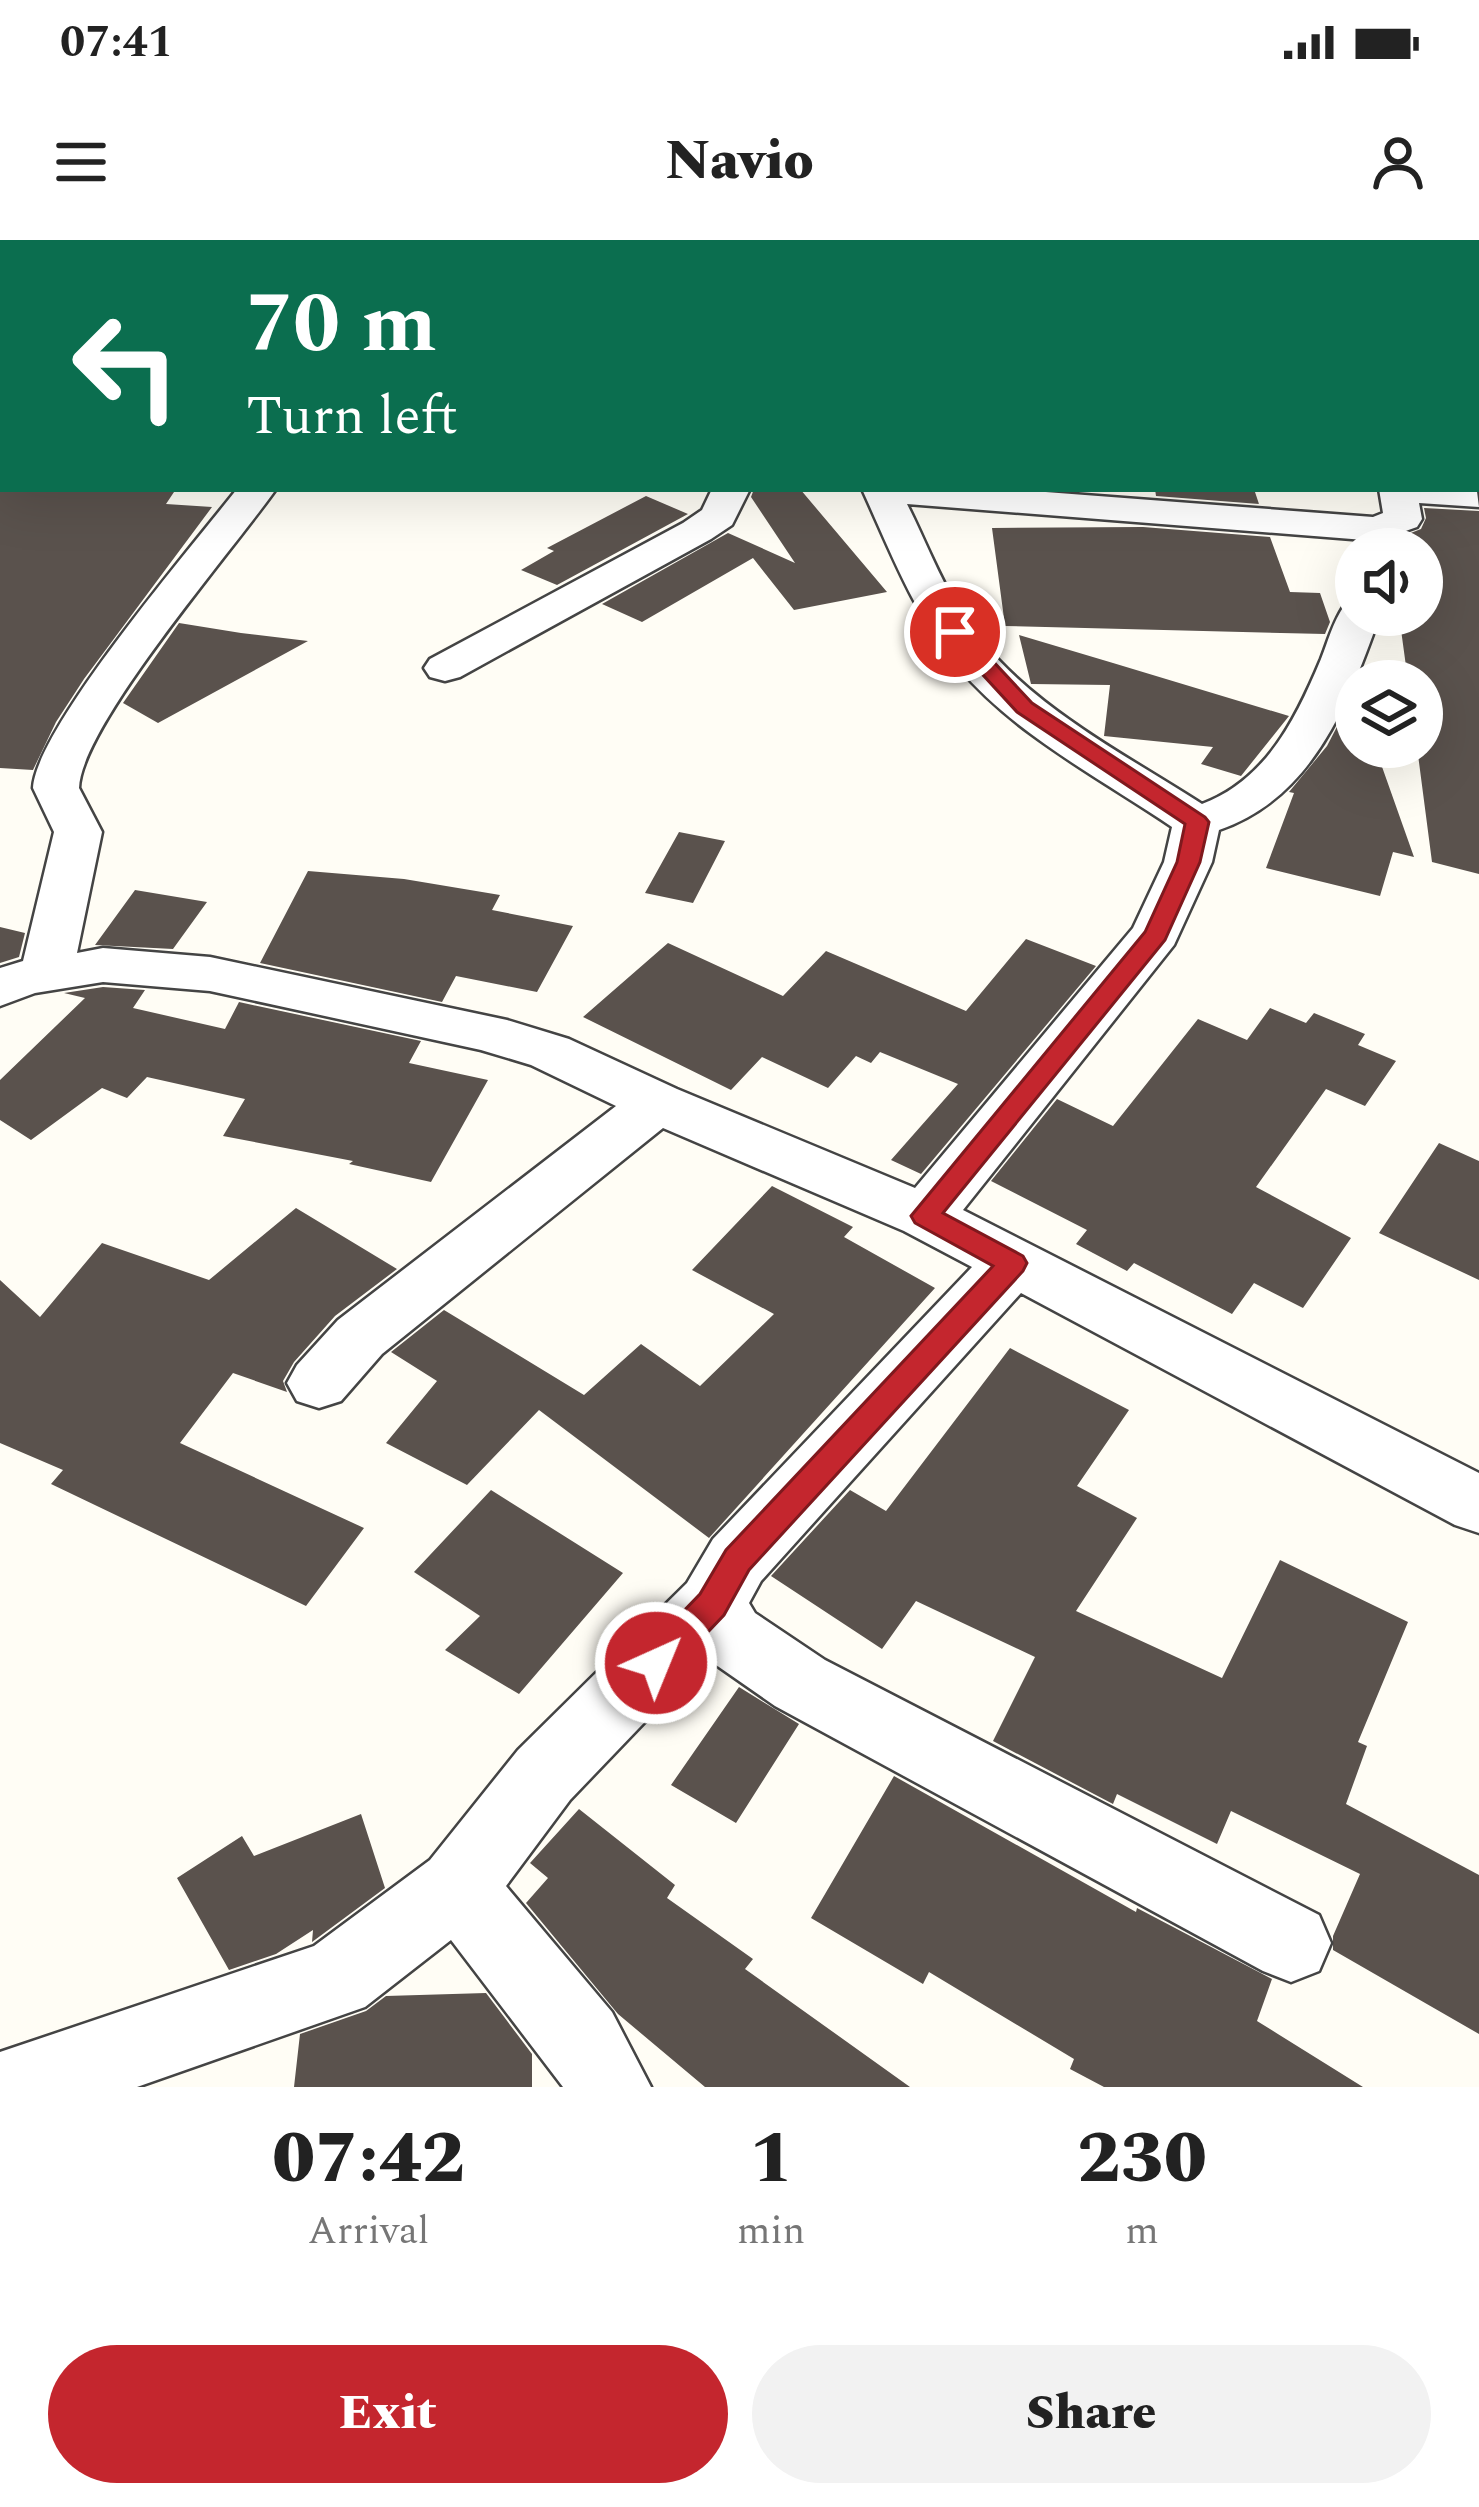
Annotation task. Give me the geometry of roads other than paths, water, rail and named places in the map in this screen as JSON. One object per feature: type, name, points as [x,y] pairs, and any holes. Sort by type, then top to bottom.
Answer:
[{"type":"street","points":[[23,982],[78,832],[54,787],[57,771],[102,697],[254,492]]},
{"type":"street","points":[[446,668],[697,531],[718,517],[730,492]]},
{"type":"street","points":[[883,492],[937,608],[974,658],[1024,707],[1197,822]]},
{"type":"street","points":[[902,492],[1335,535]]},
{"type":"street","points":[[1390,528],[1402,518],[1398,492]]},
{"type":"street","points":[[1433,492],[1479,496]]},
{"type":"street","points":[[1197,822],[1242,804],[1271,781],[1320,704],[1350,636]]},
{"type":"street","points":[[925,1216],[1156,934],[1188,862],[1197,822]]},
{"type":"street","points":[[23,982],[103,965],[261,983],[550,1052],[657,1103],[925,1216],[1479,1505]]},
{"type":"street","points":[[319,1383],[360,1337],[657,1103]]},
{"type":"street","points":[[15,2087],[337,1979],[458,1887],[544,1774],[712,1605],[737,1560],[1013,1263]]},
{"type":"street","points":[[712,1605],[730,1635],[800,1683],[1291,1943]]},
{"type":"street","points":[[458,1887],[583,2041],[609,2087]]}]
